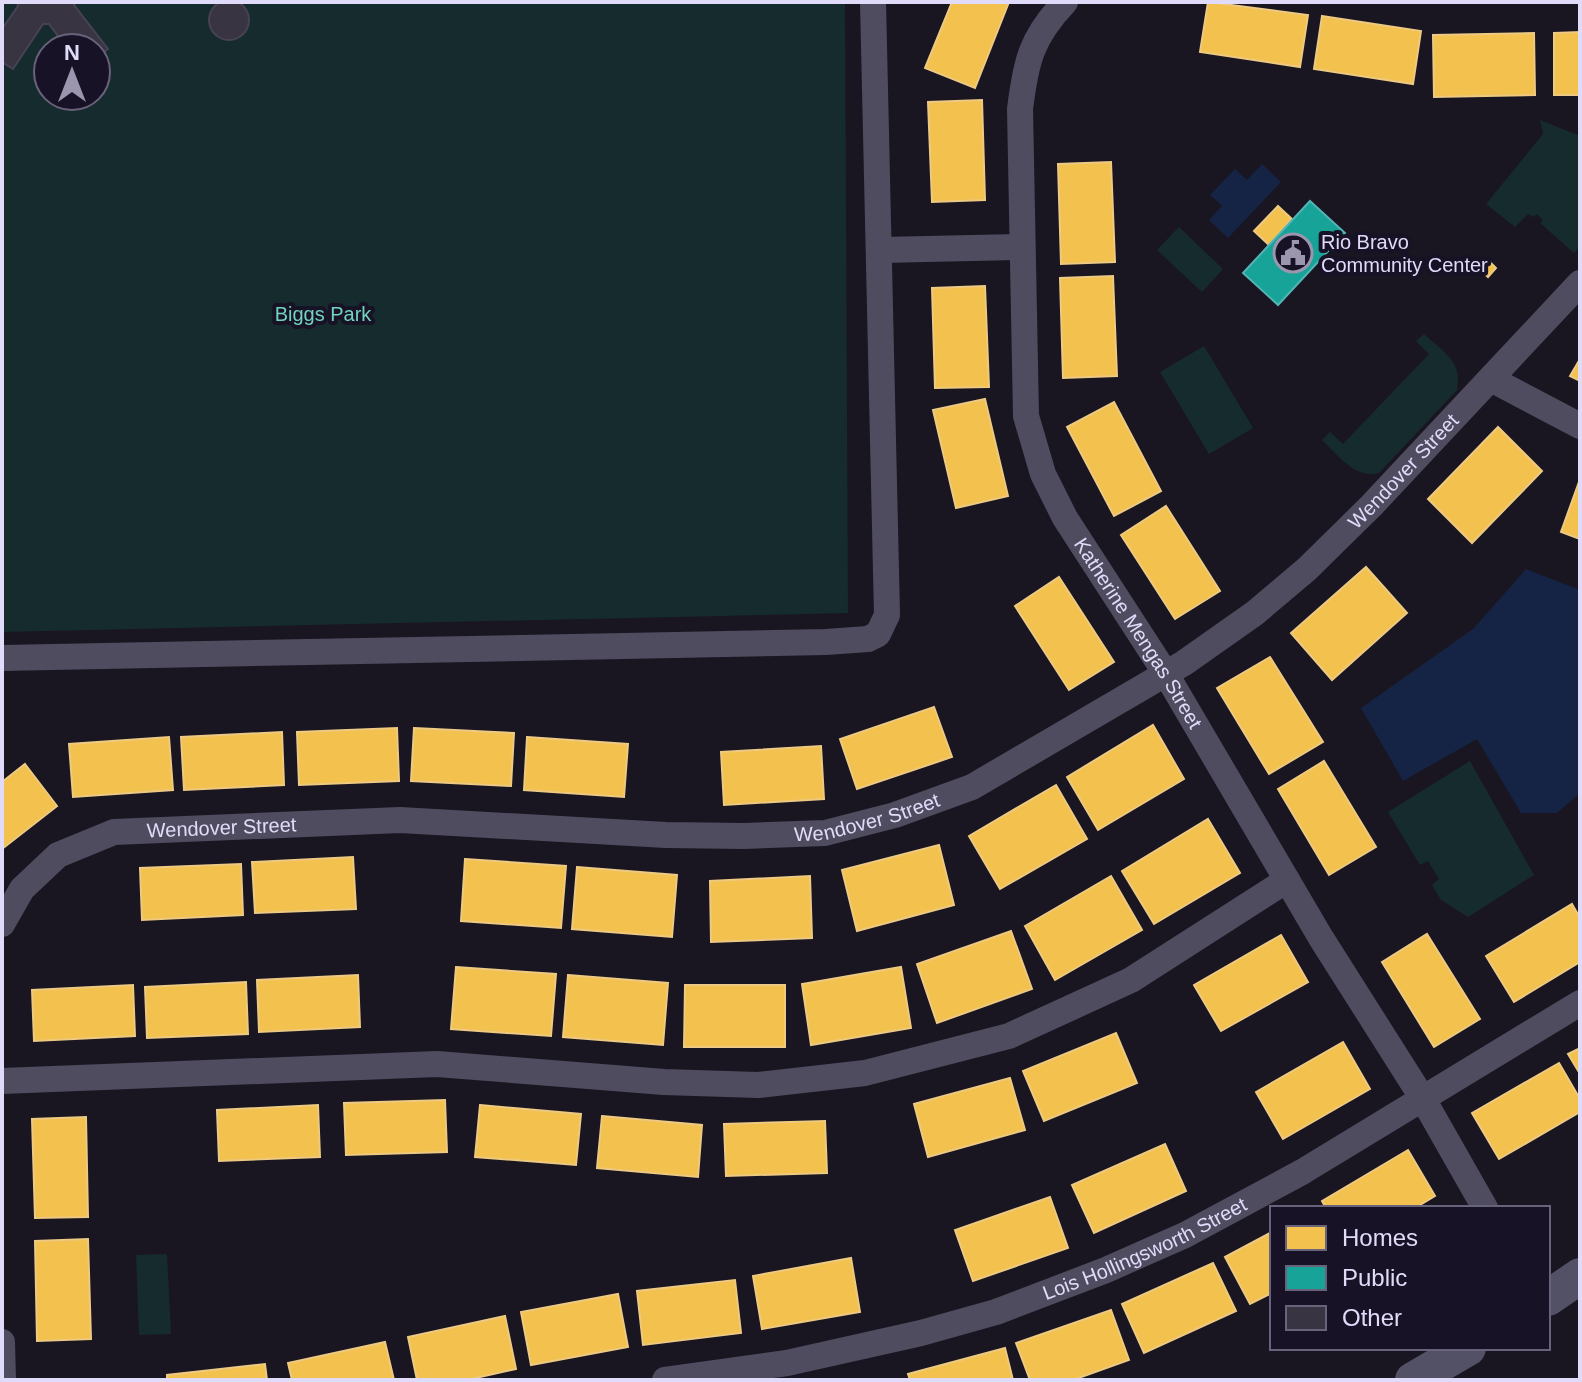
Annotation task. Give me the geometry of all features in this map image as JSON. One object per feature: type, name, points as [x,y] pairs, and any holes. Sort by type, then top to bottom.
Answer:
[{"type":"street","points":[[2,658],[868,639],[878,634],[887,615],[873,2]]},
{"type":"street","name":"Katherine Mengas Street","points":[[1065,2],[1036,39],[1025,66],[1020,109],[1026,416],[1043,474],[1065,518],[1166,674],[1287,880],[1423,1099],[1484,1206]]},
{"type":"street","points":[[880,250],[1021,247]]},
{"type":"street","name":"Wendover Street","points":[[2,924],[22,889],[58,855],[114,832],[400,820],[666,835],[825,833],[895,815],[972,787],[1166,674],[1255,613],[1307,569],[1372,505],[1580,283]]},
{"type":"street","points":[[1491,379],[1580,426]]},
{"type":"street","points":[[2,1081],[437,1064],[664,1082],[758,1085],[865,1073],[1009,1036],[1036,1024],[1131,980],[1287,880]]},
{"type":"street","name":"Lois Hollingsworth Street","points":[[665,1380],[787,1363],[921,1333],[996,1312],[1106,1270],[1185,1235],[1302,1172],[1580,1003]]},
{"type":"street","points":[[1550,1297],[1580,1276]]},
{"type":"street","points":[[2,1342],[3,1380]]},
{"type":"street","points":[[1413,1380],[1465,1350]]},
{"type":"green space","name":"Biggs Park","points":[[2,2],[845,2],[848,613],[2,632]]},
{"type":"green space","points":[[1540,120],[1580,136],[1580,246],[1574,253],[1540,223],[1543,220],[1537,214],[1533,217],[1528,214],[1515,227],[1486,204],[1543,134]]},
{"type":"green space","points":[[1179,227],[1223,269],[1202,292],[1157,250]]},
{"type":"green space","points":[[1424,334],[1454,364],[1457,390],[1379,473],[1362,473],[1341,459],[1322,440],[1330,432],[1343,444],[1429,354],[1416,341]]},
{"type":"green space","points":[[1204,346],[1253,428],[1209,454],[1160,372]]},
{"type":"green space","points":[[1470,761],[1534,875],[1468,917],[1441,900],[1432,885],[1439,879],[1428,861],[1420,865],[1388,812]]},
{"type":"green space","points":[[167,1254],[171,1334],[139,1335],[136,1255]]},
{"type":"water","points":[[1262,164],[1281,182],[1228,238],[1209,220],[1222,206],[1210,195],[1235,169],[1247,180]]},
{"type":"water","points":[[1526,569],[1580,590],[1580,793],[1557,813],[1521,813],[1477,739],[1403,781],[1361,708],[1473,629]]},
{"type":"building: Homes","points":[[952,2],[1009,2],[975,88],[925,68]]},
{"type":"building: Homes","points":[[1208,2],[1308,15],[1300,67],[1200,52]]},
{"type":"building: Homes","points":[[1322,16],[1421,31],[1413,84],[1314,69]]},
{"type":"building: Homes","points":[[1580,32],[1580,95],[1554,95],[1554,33]]},
{"type":"building: Homes","points":[[1534,33],[1535,95],[1434,97],[1433,35]]},
{"type":"building: Homes","points":[[982,100],[985,200],[932,202],[928,102]]},
{"type":"building: Homes","points":[[1111,162],[1115,262],[1061,264],[1058,164]]},
{"type":"building: Homes","points":[[1278,206],[1292,219],[1269,245],[1254,231]]},
{"type":"building: Homes","points":[[1488,260],[1496,268],[1488,277],[1479,269]]},
{"type":"building: Homes","points":[[1113,276],[1117,376],[1063,378],[1060,278]]},
{"type":"building: Homes","points":[[985,286],[989,387],[935,388],[932,288]]},
{"type":"building: Homes","points":[[1580,359],[1580,381],[1570,376]]},
{"type":"building: Homes","points":[[985,399],[1008,496],[956,508],[933,410]]},
{"type":"building: Homes","points":[[1114,402],[1161,491],[1114,516],[1067,427]]},
{"type":"building: Homes","points":[[1498,427],[1542,471],[1472,543],[1428,499]]},
{"type":"building: Homes","points":[[1580,479],[1580,539],[1561,532]]},
{"type":"building: Homes","points":[[1166,506],[1220,591],[1175,619],[1121,535]]},
{"type":"building: Homes","points":[[1366,567],[1407,613],[1332,680],[1291,633]]},
{"type":"building: Homes","points":[[1059,577],[1114,662],[1069,690],[1015,606]]},
{"type":"building: Homes","points":[[1270,657],[1323,742],[1269,774],[1217,688]]},
{"type":"building: Homes","points":[[934,707],[952,757],[857,789],[840,739]]},
{"type":"building: Homes","points":[[1153,725],[1184,779],[1098,830],[1067,777]]},
{"type":"building: Homes","points":[[397,728],[399,781],[299,785],[297,732]]},
{"type":"building: Homes","points":[[414,728],[514,733],[511,786],[411,781]]},
{"type":"building: Homes","points":[[282,732],[284,785],[184,790],[181,737]]},
{"type":"building: Homes","points":[[169,737],[173,790],[73,797],[69,744]]},
{"type":"building: Homes","points":[[527,737],[628,744],[624,797],[524,790]]},
{"type":"building: Homes","points":[[821,746],[824,799],[724,805],[721,752]]},
{"type":"building: Homes","points":[[1324,761],[1376,847],[1329,875],[1278,789]]},
{"type":"building: Homes","points":[[25,764],[57,806],[2,849],[2,782]]},
{"type":"building: Homes","points":[[1056,785],[1087,839],[1000,889],[969,836]]},
{"type":"building: Homes","points":[[1208,819],[1240,873],[1154,924],[1122,871]]},
{"type":"building: Homes","points":[[939,845],[954,905],[857,931],[842,870]]},
{"type":"building: Homes","points":[[353,857],[356,909],[255,913],[252,862]]},
{"type":"building: Homes","points":[[465,859],[566,866],[561,928],[461,921]]},
{"type":"building: Homes","points":[[241,864],[243,915],[142,920],[140,868]]},
{"type":"building: Homes","points":[[577,867],[677,875],[672,937],[572,929]]},
{"type":"building: Homes","points":[[810,876],[812,938],[711,942],[710,881]]},
{"type":"building: Homes","points":[[1111,876],[1142,930],[1055,980],[1025,926]]},
{"type":"building: Homes","points":[[1572,904],[1580,918],[1580,962],[1514,1002],[1486,956]]},
{"type":"building: Homes","points":[[1011,931],[1032,989],[937,1023],[917,964]]},
{"type":"building: Homes","points":[[1427,934],[1480,1019],[1434,1047],[1382,962]]},
{"type":"building: Homes","points":[[1281,935],[1308,982],[1221,1031],[1194,985]]},
{"type":"building: Homes","points":[[456,967],[556,974],[551,1036],[451,1029]]},
{"type":"building: Homes","points":[[901,967],[911,1028],[811,1045],[802,984]]},
{"type":"building: Homes","points":[[358,975],[360,1027],[259,1032],[257,980]]},
{"type":"building: Homes","points":[[568,975],[668,983],[663,1045],[563,1037]]},
{"type":"building: Homes","points":[[246,982],[248,1034],[147,1038],[145,987]]},
{"type":"building: Homes","points":[[133,985],[135,1036],[34,1041],[32,990]]},
{"type":"building: Homes","points":[[685,985],[785,985],[785,1047],[684,1047]]},
{"type":"building: Homes","points":[[1116,1033],[1137,1083],[1044,1121],[1023,1071]]},
{"type":"building: Homes","points":[[1343,1042],[1370,1089],[1283,1139],[1256,1092]]},
{"type":"building: Homes","points":[[1580,1048],[1580,1074],[1568,1054]]},
{"type":"building: Homes","points":[[1559,1063],[1580,1099],[1580,1112],[1499,1159],[1472,1113]]},
{"type":"building: Homes","points":[[1010,1078],[1025,1130],[928,1157],[914,1104]]},
{"type":"building: Homes","points":[[445,1100],[447,1152],[346,1155],[344,1103]]},
{"type":"building: Homes","points":[[318,1105],[320,1157],[219,1161],[217,1110]]},
{"type":"building: Homes","points":[[480,1105],[581,1114],[576,1165],[475,1157]]},
{"type":"building: Homes","points":[[602,1116],[702,1125],[698,1177],[597,1168]]},
{"type":"building: Homes","points":[[86,1117],[88,1217],[35,1218],[32,1119]]},
{"type":"building: Homes","points":[[825,1121],[827,1173],[726,1176],[724,1124]]},
{"type":"building: Homes","points":[[1165,1144],[1186,1191],[1094,1233],[1072,1185]]},
{"type":"building: Homes","points":[[1408,1150],[1435,1196],[1418,1206],[1325,1206],[1322,1201]]},
{"type":"building: Homes","points":[[1050,1197],[1068,1248],[973,1281],[955,1230]]},
{"type":"building: Homes","points":[[1270,1233],[1270,1294],[1250,1304],[1225,1257]]},
{"type":"building: Homes","points":[[88,1239],[91,1339],[37,1341],[35,1241]]},
{"type":"building: Homes","points":[[851,1258],[860,1312],[762,1329],[753,1276]]},
{"type":"building: Homes","points":[[1213,1263],[1236,1311],[1144,1353],[1122,1304]]},
{"type":"building: Homes","points":[[735,1280],[741,1333],[643,1345],[637,1291]]},
{"type":"building: Homes","points":[[618,1294],[628,1347],[531,1365],[521,1312]]},
{"type":"building: Homes","points":[[1111,1310],[1129,1360],[1073,1380],[1030,1380],[1016,1343]]},
{"type":"building: Homes","points":[[505,1316],[516,1369],[467,1380],[417,1380],[408,1337]]},
{"type":"building: Homes","points":[[385,1342],[394,1380],[292,1380],[288,1363]]},
{"type":"building: Homes","points":[[1005,1348],[1013,1380],[910,1380],[908,1374]]},
{"type":"building: Homes","points":[[265,1364],[267,1380],[167,1380],[167,1375]]},
{"type":"building: Public","name":"Rio Bravo Community Center","points":[[1310,201],[1345,233],[1278,305],[1243,273]]},
{"type":"building: Other","points":[[229,0],[243,6],[249,20],[243,34],[229,40],[215,34],[209,20],[215,6]]},
{"type":"building: Other","points":[[17,2],[76,2],[74,5],[95,32],[55,32],[49,24],[43,24],[38,32],[32,32],[32,40],[13,69],[2,62],[2,29],[18,6]]},
{"type":"place","name":"Rio Bravo Community Center","points":[[1293,253]]}]
